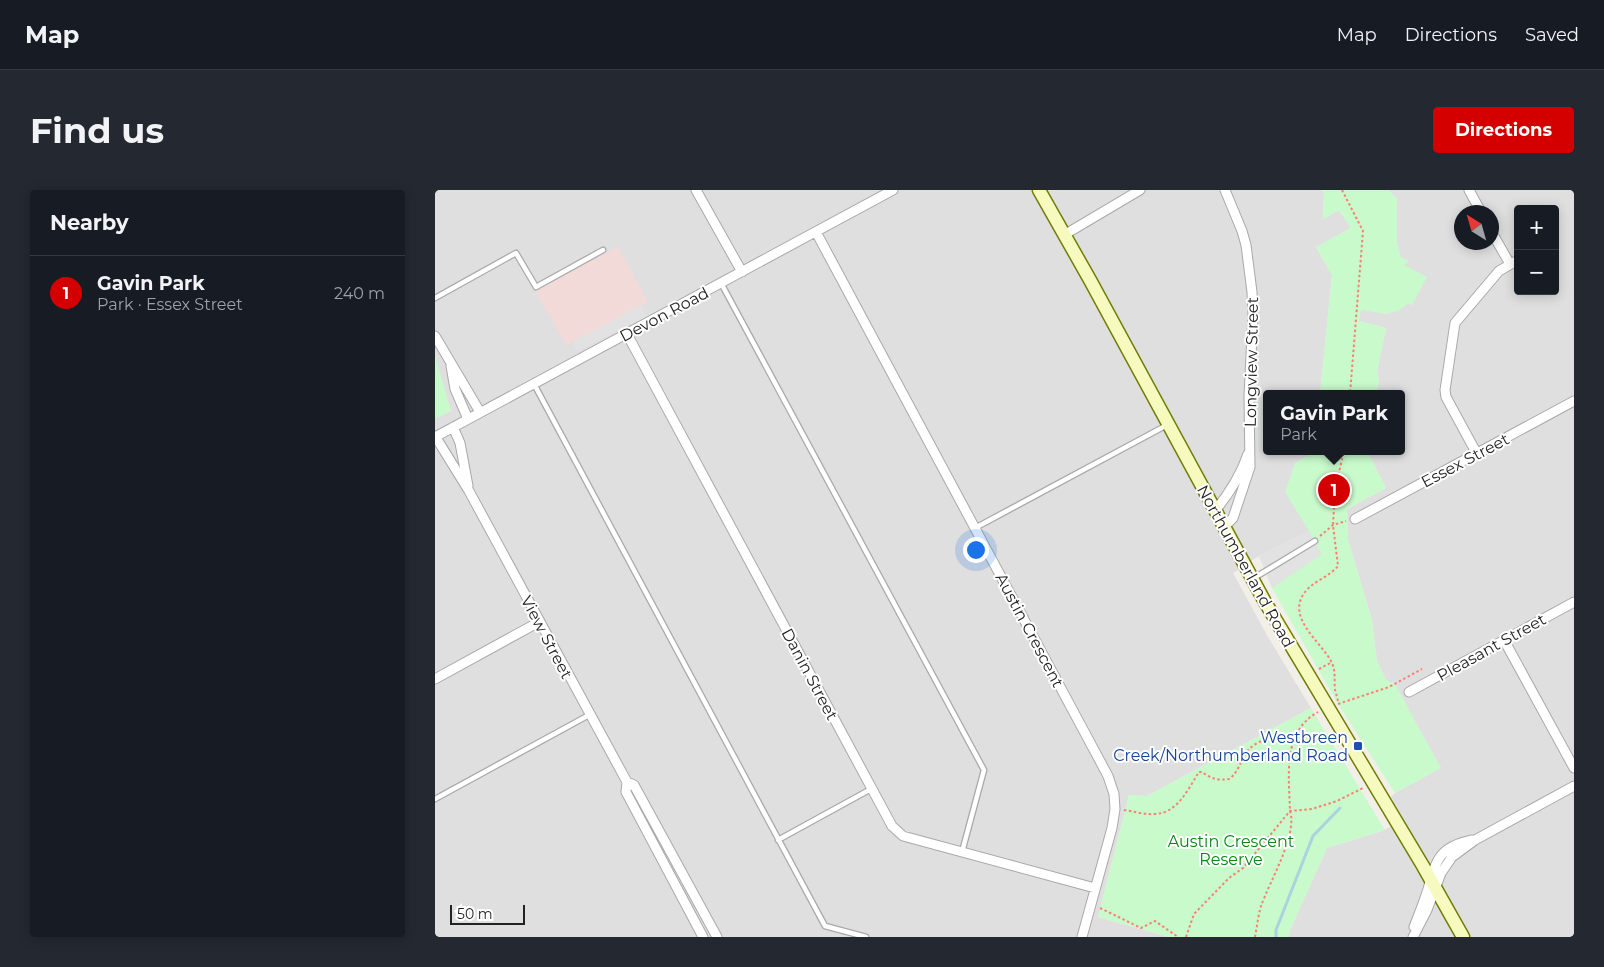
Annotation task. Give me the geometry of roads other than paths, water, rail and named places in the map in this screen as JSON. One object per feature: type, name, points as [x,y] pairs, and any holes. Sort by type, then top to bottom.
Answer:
[{"type":"street","points":[[696,190],[741,272]]},
{"type":"street","name":"Devon Road","points":[[435,436],[893,190]]},
{"type":"street","name":"Northumberland Road","points":[[1039,190],[1252,579],[1308,676],[1430,878],[1463,937]]},
{"type":"street","points":[[1064,235],[1140,190]]},
{"type":"street","name":"Longview Street","points":[[1223,527],[1233,518],[1250,467],[1249,396],[1253,315],[1246,245],[1225,190]]},
{"type":"street","points":[[1469,190],[1477,205]]},
{"type":"street","name":"Austin Crescent","points":[[816,232],[1108,776],[1114,794],[1115,809],[1110,836],[1082,937]]},
{"type":"street","points":[[1477,454],[1446,397],[1445,390],[1453,329],[1459,317],[1499,271],[1514,262],[1499,241]]},
{"type":"street","name":"Danin Street","points":[[627,334],[892,826],[903,836],[1095,888]]},
{"type":"street","points":[[435,336],[480,412]]},
{"type":"street","points":[[450,363],[455,389],[468,419]]},
{"type":"street","name":"Essex Street","points":[[1355,519],[1574,401]]},
{"type":"street","name":"View Street","points":[[453,427],[460,443],[469,491]]},
{"type":"street","name":"View Street","points":[[435,436],[469,491],[627,782],[626,792],[703,937]]},
{"type":"street","name":"Longview Street","points":[[1215,512],[1243,468],[1249,449]]},
{"type":"street","name":"Pleasant Street","points":[[1409,692],[1574,602]]},
{"type":"street","points":[[435,678],[539,622]]},
{"type":"street","points":[[1504,640],[1574,768]]},
{"type":"street","name":"View Street","points":[[627,782],[634,785],[717,937]]},
{"type":"street","points":[[1412,937],[1422,921],[1436,890],[1441,873],[1452,857],[1475,840],[1574,787]]},
{"type":"street","points":[[1412,937],[1435,864],[1446,851],[1462,842],[1475,840]]},
{"type":"lane","points":[[435,298],[516,253],[536,287],[603,250]]},
{"type":"lane","points":[[721,283],[984,770],[962,852]]},
{"type":"lane","points":[[534,384],[825,926],[866,937]]},
{"type":"lane","points":[[975,528],[1168,424]]},
{"type":"lane","points":[[1252,579],[1315,541]]},
{"type":"lane","points":[[435,799],[589,715]]},
{"type":"lane","points":[[778,840],[872,788]]},
{"type":"waterway","points":[[1276,937],[1276,930],[1313,836],[1340,808]]},
{"type":"place","name":"Gavin Park","points":[[1334,490]]},
{"type":"place","name":"Westbreen Creek/Northumberland Road","points":[[1358,746]]},
{"type":"park label","name":"Austin Crescent Reserve","points":[[1231,850]]}]
